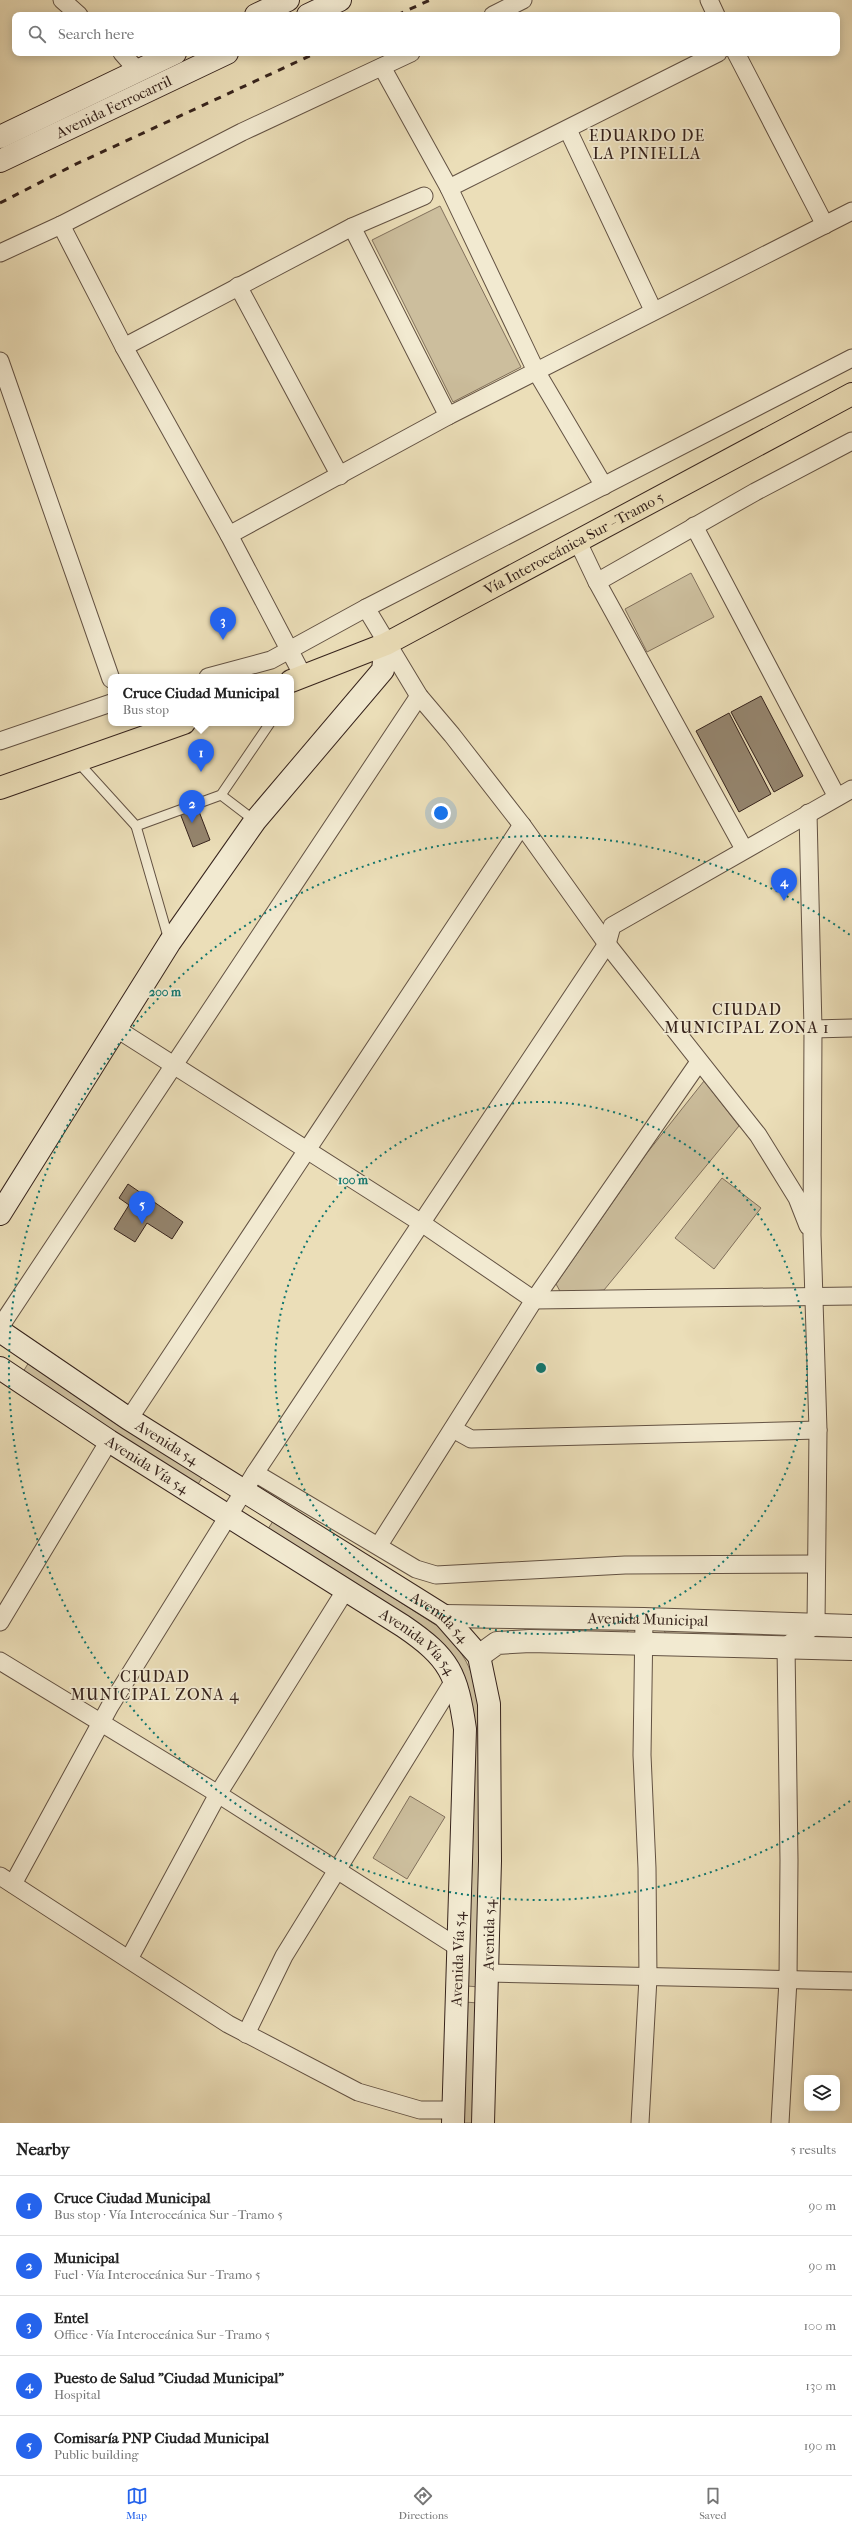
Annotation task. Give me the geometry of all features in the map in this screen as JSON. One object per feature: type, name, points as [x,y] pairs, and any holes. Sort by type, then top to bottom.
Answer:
[{"type":"highway","name":"Vía Interoceánica Sur - Tramo 5","points":[[295,684],[386,644],[577,540],[852,394]]},
{"type":"highway","points":[[0,786],[77,761],[176,726]]},
{"type":"main road","points":[[262,12],[288,0]]},
{"type":"main road","points":[[314,12],[340,0]]},
{"type":"main road","name":"Avenida Ferrocarril","points":[[0,137],[168,56]]},
{"type":"main road","name":"Avenida Ferrocarril","points":[[0,161],[221,56]]},
{"type":"main road","points":[[0,1214],[170,942],[255,821],[383,670],[386,644]]},
{"type":"main road","name":"Avenida 54","points":[[0,1331],[129,1419],[444,1616],[479,1656],[489,1704],[491,1740],[488,1973],[483,2123]]},
{"type":"main road","name":"Avenida Vía 54","points":[[0,1368],[110,1441],[345,1591],[392,1618],[430,1644],[455,1679],[465,1729],[459,1948],[452,2116]]},
{"type":"main road","name":"Avenida Municipal","points":[[444,1616],[644,1619],[852,1626]]},
{"type":"main road","name":"Avenida Municipal","points":[[479,1656],[497,1643],[508,1642],[644,1643],[852,1649]]},
{"type":"street","points":[[62,0],[76,12]]},
{"type":"street","points":[[499,12],[523,0]]},
{"type":"street","points":[[709,0],[715,12]]},
{"type":"street","points":[[125,56],[137,70]]},
{"type":"street","points":[[0,253],[61,225],[242,132],[405,56]]},
{"type":"street","points":[[449,188],[568,130],[712,56]]},
{"type":"street","points":[[738,56],[825,225]]},
{"type":"street","points":[[382,67],[449,188],[536,371],[604,486]]},
{"type":"street","points":[[568,130],[653,310]]},
{"type":"street","points":[[124,346],[352,227],[424,196]]},
{"type":"street","points":[[228,535],[340,476],[448,416],[653,310],[852,211]]},
{"type":"street","points":[[61,225],[124,346],[228,535],[288,650],[293,674]]},
{"type":"street","points":[[352,227],[448,416]]},
{"type":"street","points":[[238,286],[340,476]]},
{"type":"street","points":[[219,674],[271,660],[366,608],[852,358]]},
{"type":"street","points":[[0,361],[109,674]]},
{"type":"street","points":[[597,582],[694,526],[852,441]]},
{"type":"street","points":[[452,2116],[420,2110],[358,2092],[246,2034],[228,2024],[6,1880],[255,1473],[423,1224],[607,944],[612,926],[744,849],[845,793],[694,526]]},
{"type":"street","points":[[577,540],[597,582],[744,849]]},
{"type":"street","points":[[366,608],[386,644],[419,696],[452,735],[522,825],[607,944],[758,1135],[780,1168],[797,1198],[812,1235]]},
{"type":"street","points":[[0,1327],[173,1064],[419,696]]},
{"type":"street","points":[[0,741],[108,705]]},
{"type":"street","points":[[780,2123],[788,1980],[789,1860],[786,1646],[816,1625],[818,1430],[813,1297],[813,1029],[808,813]]},
{"type":"street","points":[[129,1419],[522,825]]},
{"type":"street","points":[[813,1029],[852,1028]]},
{"type":"street","points":[[117,1029],[423,1224],[534,1300],[852,1296]]},
{"type":"street","points":[[378,1545],[534,1300],[699,1062]]},
{"type":"street","points":[[453,1429],[470,1440],[818,1430]]},
{"type":"street","points":[[0,1622],[110,1441]]},
{"type":"street","points":[[255,1473],[416,1569],[436,1575],[626,1566],[816,1564]]},
{"type":"street","points":[[129,1959],[218,1794],[345,1591]]},
{"type":"street","points":[[640,2123],[648,1978],[647,1868],[642,1755],[644,1619]]},
{"type":"street","points":[[0,1661],[218,1794],[459,1948]]},
{"type":"street","points":[[246,2034],[284,1956],[338,1871],[455,1679]]},
{"type":"street","points":[[488,1973],[852,1982]]},
{"type":"lane","points":[[136,826],[221,795],[268,726]]},
{"type":"lane","points":[[77,761],[136,826],[170,942]]},
{"type":"lane","points":[[221,795],[255,821]]},
{"type":"shaded area","points":[[440,206],[521,367],[453,402],[372,240]]},
{"type":"shaded area","points":[[691,573],[714,617],[647,652],[625,609]]},
{"type":"shaded area","points":[[704,1081],[739,1126],[604,1290],[561,1293],[556,1284],[647,1153]]},
{"type":"shaded area","points":[[722,1178],[761,1208],[714,1269],[675,1238]]},
{"type":"shaded area","points":[[29,1362],[203,1476],[197,1486],[23,1372]]},
{"type":"shaded area","points":[[273,1521],[439,1627],[462,1654],[470,1670],[481,1704],[479,1987],[467,1986],[472,1864],[471,1703],[462,1670],[453,1656],[268,1529]]},
{"type":"shaded area","points":[[525,1625],[627,1628],[628,1630],[627,1634],[525,1633]]},
{"type":"shaded area","points":[[664,1630],[769,1632],[767,1638],[666,1635]]},
{"type":"shaded area","points":[[410,1796],[445,1817],[407,1879],[373,1858]]},
{"type":"shaded area","points":[[465,2002],[478,2003],[475,2123],[462,2123]]},
{"type":"building","points":[[761,696],[803,776],[774,792],[731,712]]},
{"type":"building","points":[[729,713],[771,794],[739,812],[696,731]]},
{"type":"building","points":[[195,801],[210,840],[193,847],[178,808]]},
{"type":"building","points":[[128,1184],[183,1222],[172,1239],[147,1223],[135,1242],[114,1229],[129,1205],[119,1198]]},
{"type":"railway","points":[[404,12],[430,0]]},
{"type":"railway","points":[[0,203],[74,165],[310,56]]},
{"type":"place","name":"Entel","points":[[223,640]]},
{"type":"place","name":"Cruce Ciudad Municipal","points":[[201,772]]},
{"type":"place","name":"Municipal","points":[[192,823]]},
{"type":"place","name":"Puesto de Salud \"Ciudad Municipal\"","points":[[784,901]]},
{"type":"place","name":"Comisaría PNP Ciudad Municipal","points":[[142,1224]]},
{"type":"district","name":"EDUARDO DE LA PINIELLA","points":[[647,144]]},
{"type":"district","name":"CIUDAD MUNICIPAL ZONA 1","points":[[747,1018]]},
{"type":"district","name":"CIUDAD MUNICIPAL ZONA 4","points":[[155,1685]]}]
